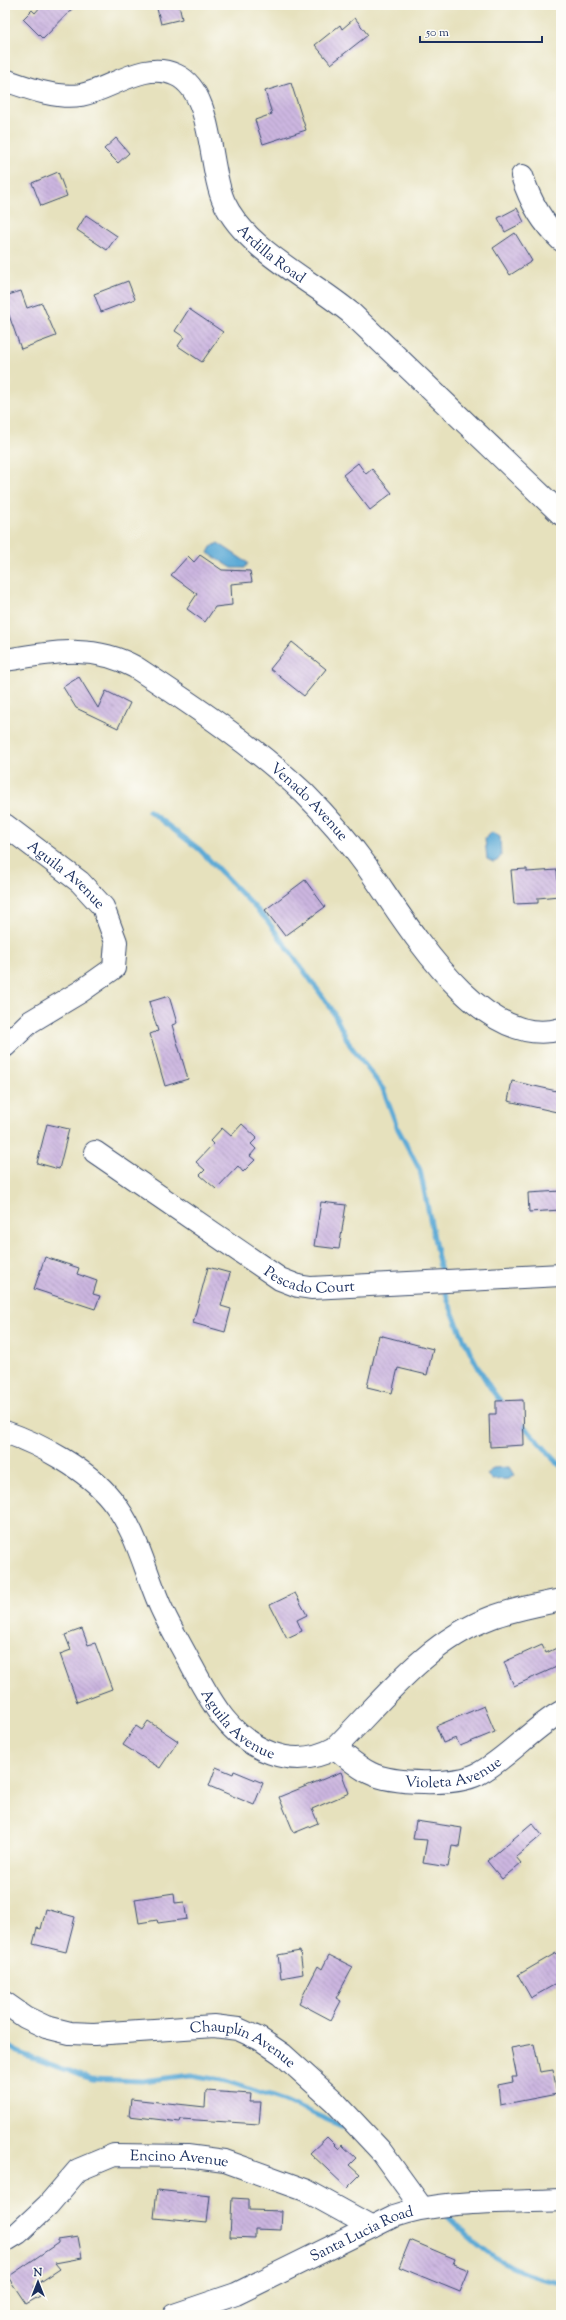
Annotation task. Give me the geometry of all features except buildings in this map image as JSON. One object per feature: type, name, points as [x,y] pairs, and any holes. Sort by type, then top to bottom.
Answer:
[{"type":"street","name":"Ardilla Road","points":[[5,80],[32,90],[68,96],[104,89],[139,73],[153,71],[178,76],[196,95],[203,108],[216,180],[224,202],[236,222],[269,253],[334,298],[352,314],[561,514]]},
{"type":"street","points":[[522,176],[528,196],[538,214],[561,240]]},
{"type":"street","name":"Venado Avenue","points":[[5,660],[64,651],[83,651],[118,658],[135,667],[269,763],[304,794],[336,827],[365,863],[411,933],[434,962],[494,1018],[521,1029],[543,1032],[561,1029]]},
{"type":"street","name":"Aguila Avenue","points":[[5,825],[80,882],[103,908],[116,942],[114,968],[80,992],[30,1022],[5,1046]]},
{"type":"street","name":"Pescado Court","points":[[95,1152],[280,1279],[298,1286],[311,1288],[561,1275]]},
{"type":"street","name":"Aguila Avenue","points":[[5,1432],[32,1441],[57,1456],[110,1498],[124,1517],[134,1537],[159,1602],[212,1705],[241,1738],[253,1746],[282,1757],[320,1756],[335,1748],[417,1664],[446,1641],[489,1618],[561,1600]]},
{"type":"street","name":"Violeta Avenue","points":[[335,1748],[370,1773],[385,1777],[422,1781],[461,1780],[478,1774],[561,1712]]},
{"type":"street","name":"Chauplin Avenue","points":[[5,2003],[46,2027],[70,2033],[94,2034],[214,2026],[238,2029],[260,2039],[282,2054],[334,2101],[380,2150],[422,2208]]},
{"type":"street","name":"Encino Avenue","points":[[5,2241],[18,2233],[48,2206],[78,2170],[114,2155],[187,2156],[225,2161],[304,2190],[372,2227]]},
{"type":"street","name":"Santa Lucia Road","points":[[174,2315],[236,2294],[394,2216],[422,2208],[561,2200]]},
{"type":"water","points":[[218,543],[248,563],[245,568],[232,568],[208,553],[211,547]]},
{"type":"water","points":[[492,832],[500,837],[501,856],[497,861],[493,862],[487,859],[485,839]]},
{"type":"water","points":[[509,1467],[514,1475],[509,1479],[492,1480],[487,1475],[493,1468]]},
{"type":"waterway","points":[[149,811],[199,849],[267,920],[331,1008],[350,1045],[383,1089],[398,1129],[420,1170],[442,1277]]},
{"type":"waterway","points":[[444,1286],[453,1314],[469,1349],[487,1382],[504,1405]]},
{"type":"waterway","points":[[519,1421],[561,1466]]},
{"type":"waterway","points":[[5,2043],[17,2052],[91,2079],[142,2081],[191,2075],[226,2081],[285,2101],[348,2129]]},
{"type":"waterway","points":[[443,2212],[470,2238],[496,2258],[525,2273],[542,2279],[561,2283]]}]
